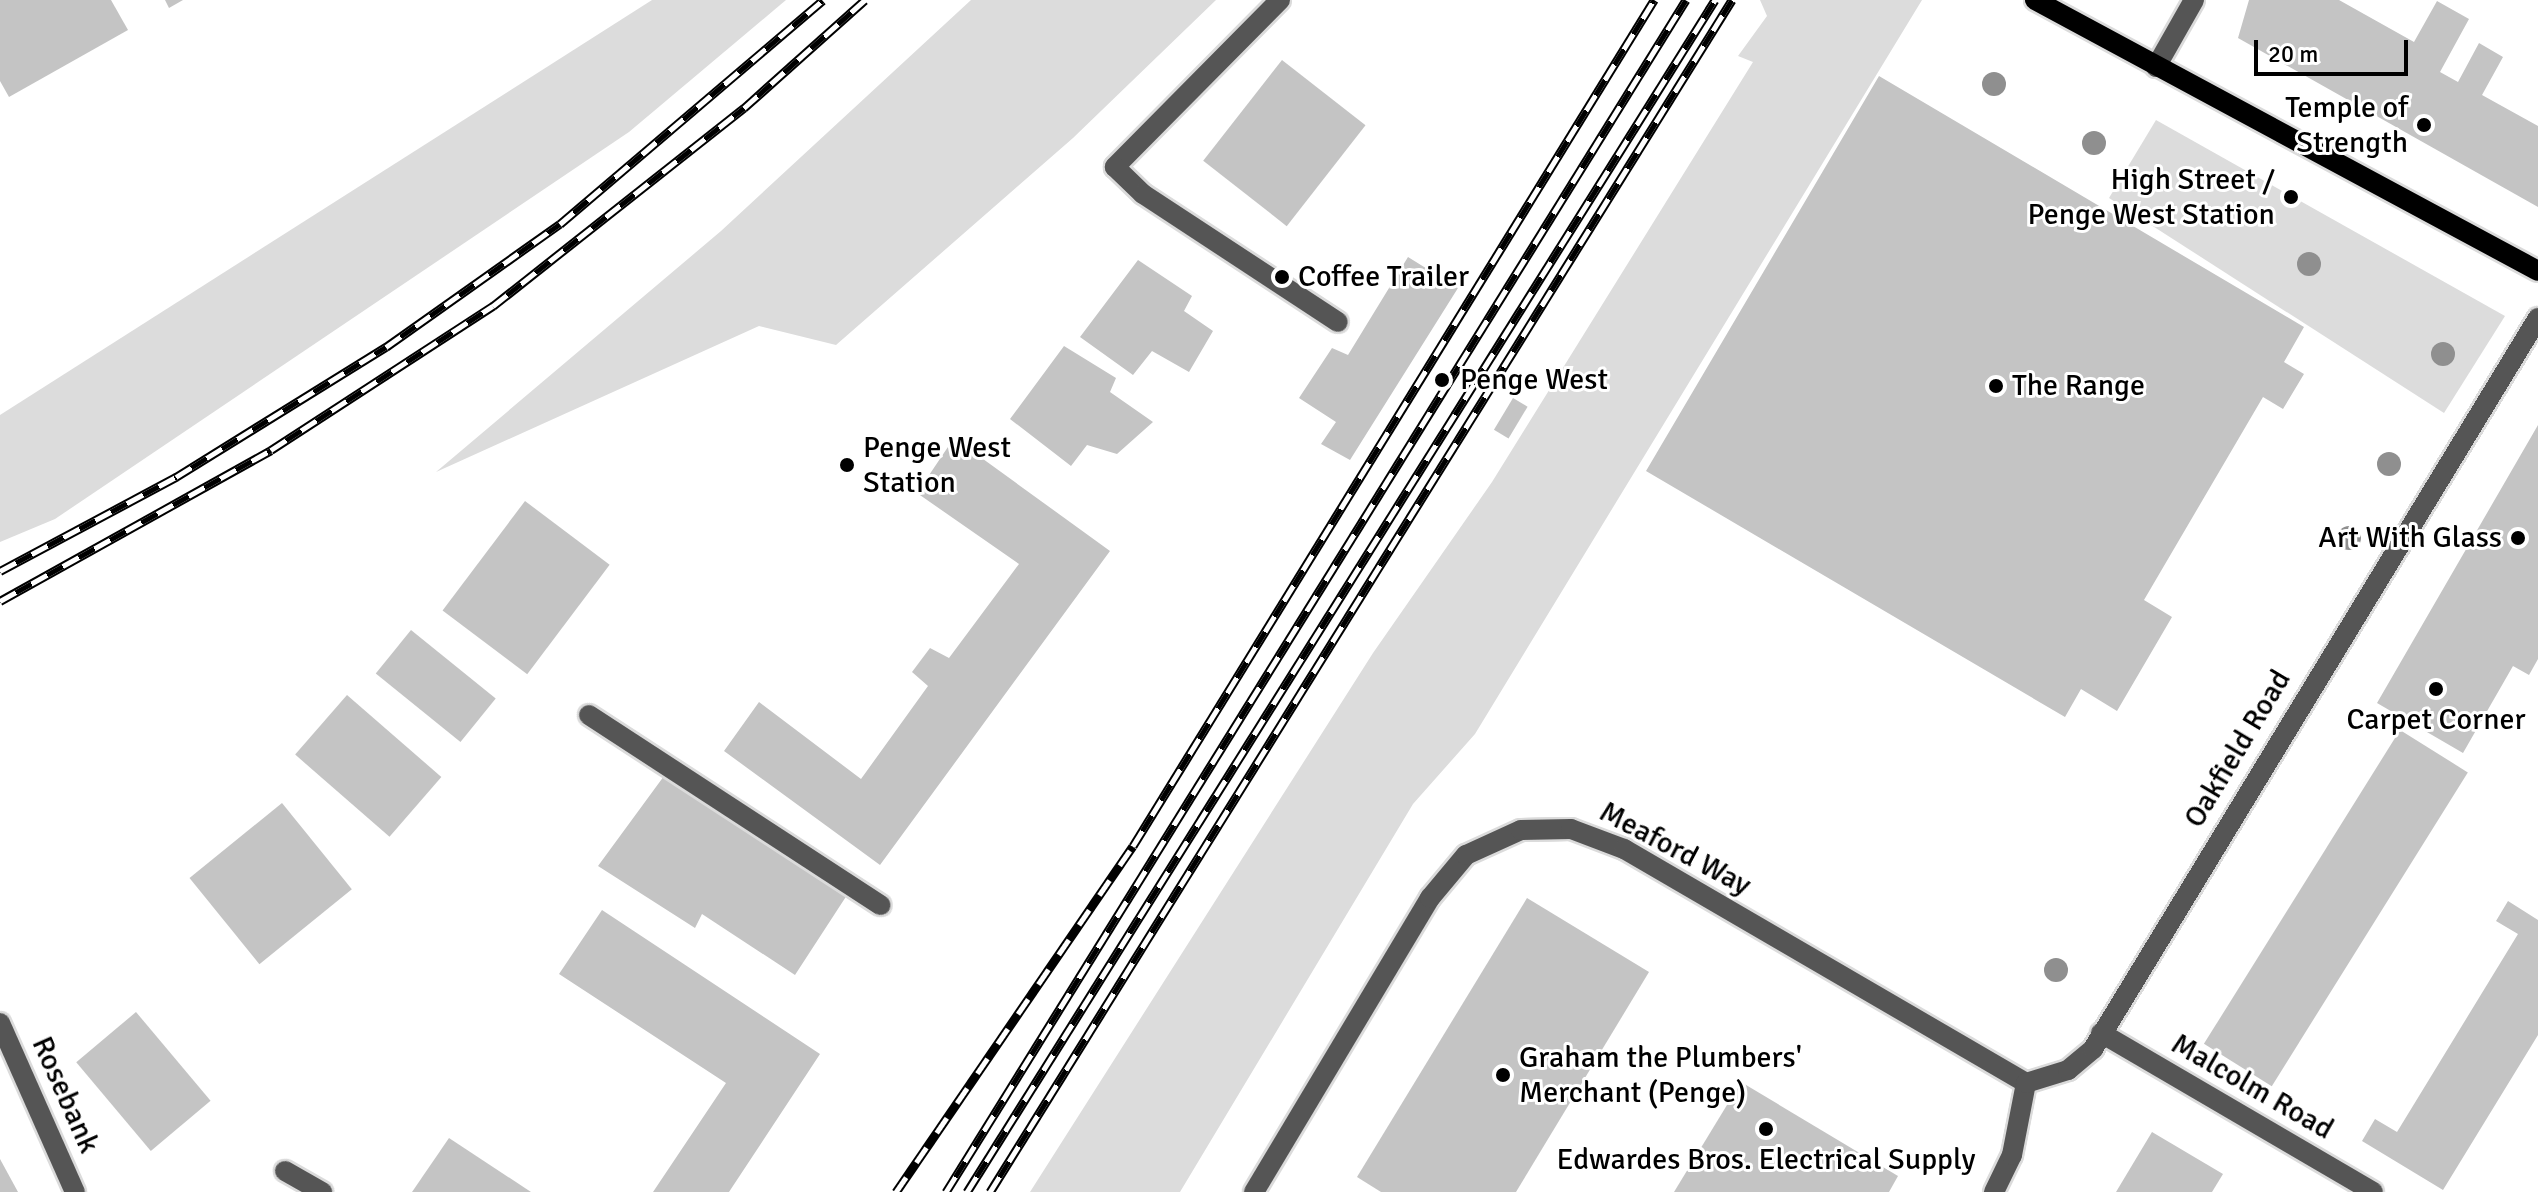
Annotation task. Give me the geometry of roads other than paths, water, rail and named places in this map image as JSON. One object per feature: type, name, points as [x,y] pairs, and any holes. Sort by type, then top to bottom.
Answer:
[{"type":"main road","points":[[2035,0],[2538,271]]},
{"type":"street","points":[[1280,0],[1115,167],[1143,194],[1338,322]]},
{"type":"street","points":[[2156,67],[2194,0]]},
{"type":"street","name":"Oakfield Road","points":[[2026,1083],[2068,1070],[2101,1033],[2538,318]]},
{"type":"street","points":[[589,715],[880,905]]},
{"type":"street","name":"Meaford Way","points":[[1254,1192],[1430,898],[1466,855],[1521,830],[1571,829],[1624,849],[2026,1083]]},
{"type":"street","name":"Rosebank","points":[[0,1023],[75,1192]]},
{"type":"street","name":"Malcolm Road","points":[[2101,1033],[2373,1192]]},
{"type":"street","points":[[1994,1192],[2012,1155],[2026,1083]]},
{"type":"street","points":[[285,1171],[322,1192]]},
{"type":"railway","points":[[0,571],[176,477],[386,347],[560,224],[823,0]]},
{"type":"railway","points":[[0,601],[271,450],[493,306],[744,108],[865,0]]},
{"type":"railway","points":[[896,1192],[1133,846],[1654,0]]},
{"type":"railway","points":[[946,1192],[1686,0]]},
{"type":"railway","points":[[967,1192],[1715,0]]},
{"type":"railway","points":[[990,1192],[1732,0]]},
{"type":"place","name":"Temple of Strength","points":[[2424,125]]},
{"type":"place","name":"High Street / Penge West Station","points":[[2291,197]]},
{"type":"place","name":"Coffee Trailer","points":[[1282,277]]},
{"type":"place","name":"Penge West","points":[[1442,380]]},
{"type":"place","name":"The Range","points":[[1996,386]]},
{"type":"place","name":"Penge West Station","points":[[847,465]]},
{"type":"place","name":"Art With Glass","points":[[2518,538]]},
{"type":"place","name":"Carpet Corner","points":[[2436,689]]},
{"type":"place","name":"Graham the Plumbers' Merchant (Penge)","points":[[1503,1075]]},
{"type":"place","name":"Edwardes Bros. Electrical Supply","points":[[1766,1129]]}]
